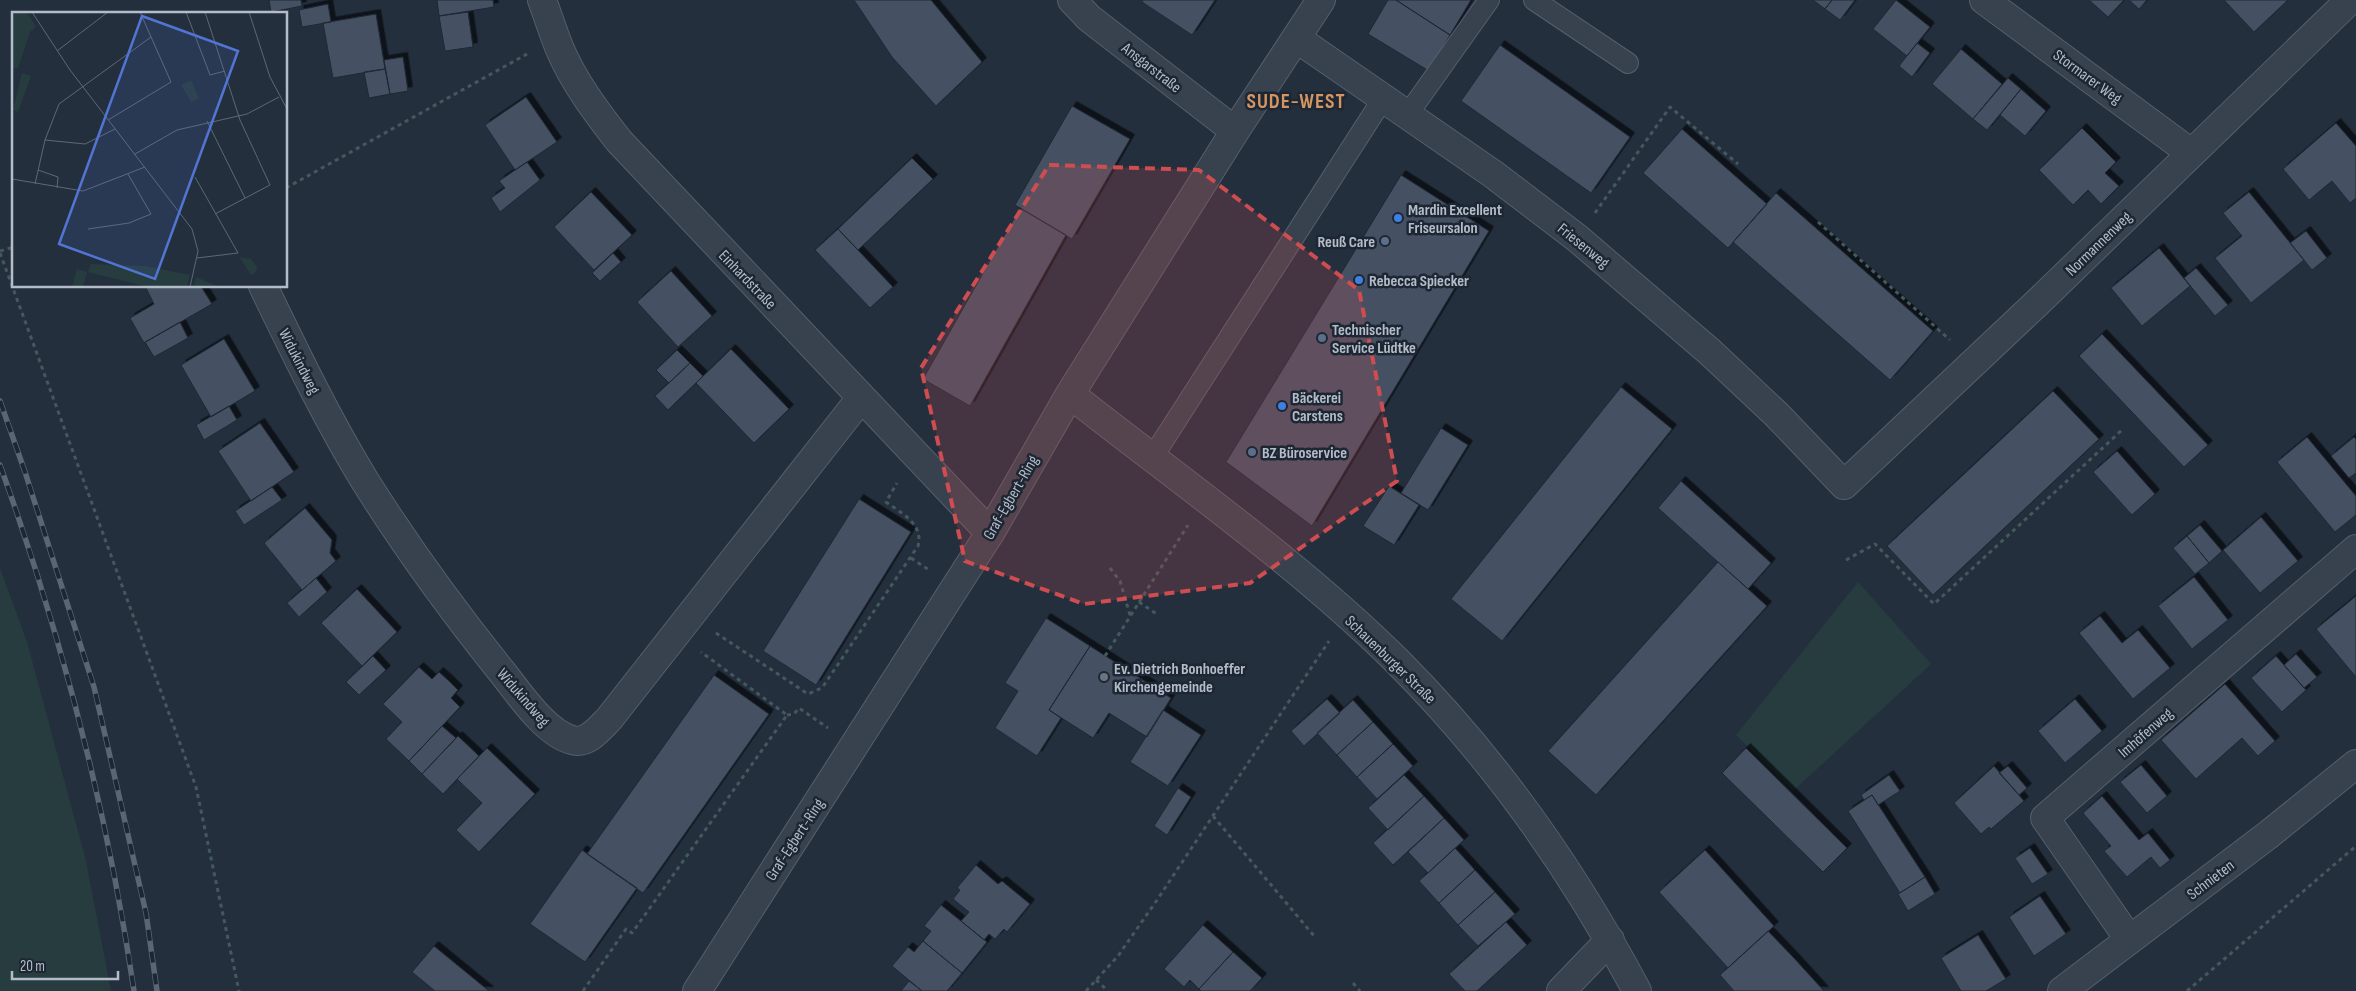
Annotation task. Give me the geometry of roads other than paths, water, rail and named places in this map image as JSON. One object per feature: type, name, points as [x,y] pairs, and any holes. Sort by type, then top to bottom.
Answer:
[{"type":"street","name":"Einhardstraße","points":[[542,0],[570,69],[585,94],[619,141],[990,533]]},
{"type":"street","name":"Ansgarstraße","points":[[1072,0],[1089,18],[1235,131]]},
{"type":"street","name":"Graf-Egbert-Ring","points":[[696,991],[990,533],[1070,394],[1235,131],[1321,0]]},
{"type":"street","name":"Stormarer Weg","points":[[1984,0],[2191,152]]},
{"type":"street","name":"Normannenweg","points":[[1844,485],[2037,303],[2350,0]]},
{"type":"street","name":"Friesenweg","points":[[1296,38],[1408,114],[1577,238],[1710,352],[1776,414],[1844,485]]},
{"type":"street","name":"Widukindweg","points":[[264,288],[321,402],[365,480],[417,561],[452,610],[550,727],[561,736],[574,741],[585,740],[609,719],[861,398]]},
{"type":"street","name":"Schauenburger Straße","points":[[1070,394],[1294,569],[1396,660],[1490,763],[1537,826],[1610,940],[1637,991]]},
{"type":"street","name":"Imhöfenweg","points":[[2129,939],[2045,818],[2356,549]]},
{"type":"street","name":"Schnieten","points":[[2062,991],[2268,836],[2356,764]]},
{"type":"street","points":[[1561,991],[1610,940]]},
{"type":"lane","points":[[1408,114],[1489,0]]},
{"type":"lane","points":[[1534,0],[1628,63]]},
{"type":"lane","points":[[1152,458],[1384,97]]},
{"type":"railway","points":[[0,401],[25,472],[94,687],[146,913],[157,991]]},
{"type":"railway","points":[[0,465],[43,594],[80,725],[111,858],[134,991]]},
{"type":"place","name":"Mardin Excellent Friseursalon","points":[[1398,218]]},
{"type":"place","name":"Reuß Care","points":[[1385,241]]},
{"type":"place","name":"Rebecca Spiecker","points":[[1359,280]]},
{"type":"place","name":"Technischer Service Lüdtke","points":[[1322,338]]},
{"type":"place","name":"Bäckerei Carstens","points":[[1282,406]]},
{"type":"place","name":"BZ Büroservice","points":[[1252,452]]},
{"type":"place","name":"Ev. Dietrich Bonhoeffer Kirchengemeinde","points":[[1104,677]]},
{"type":"district","name":"SUDE-WEST","points":[[1296,101]]}]
